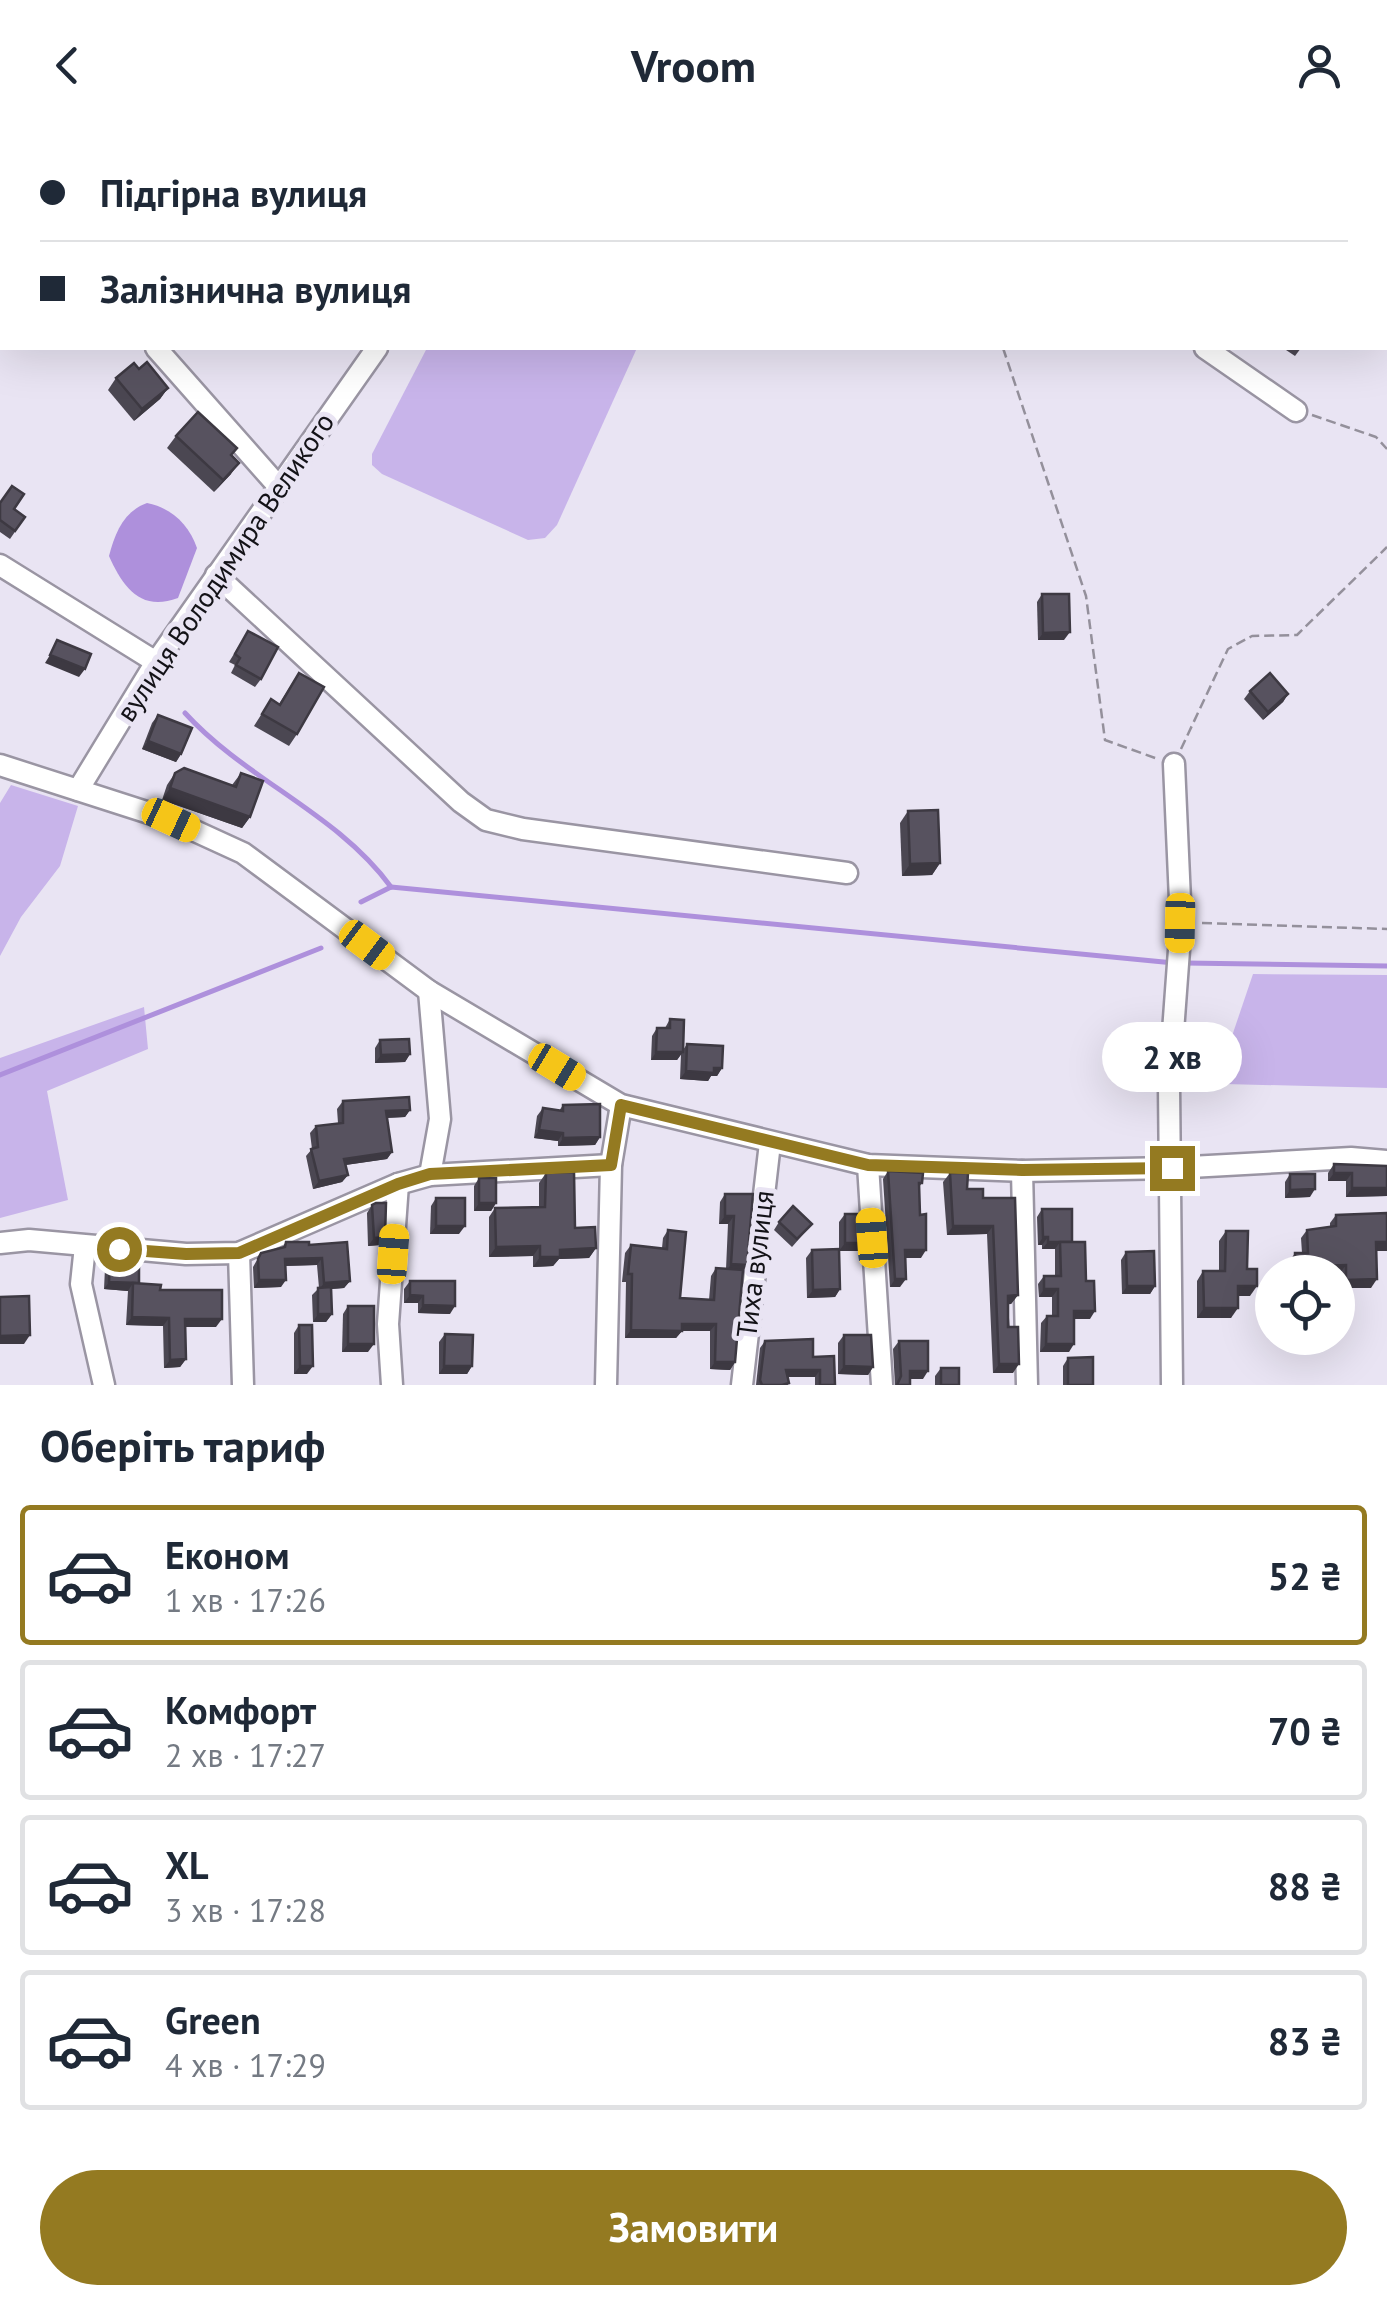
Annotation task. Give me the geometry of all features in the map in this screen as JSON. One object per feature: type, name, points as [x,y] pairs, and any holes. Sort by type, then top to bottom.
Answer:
[{"type":"street","points":[[158,350],[278,486]]},
{"type":"street","name":"вулиця Володимира Великого","points":[[78,790],[156,662],[376,350]]},
{"type":"street","points":[[1208,350],[1296,411]]},
{"type":"street","points":[[0,564],[156,662]]},
{"type":"street","points":[[216,575],[461,802],[486,820],[523,829],[847,872]]},
{"type":"street","points":[[1172,1385],[1168,1086],[1180,923],[1174,764]]},
{"type":"street","points":[[0,765],[171,820],[243,853],[429,991],[621,1105],[868,1165],[1022,1170],[1172,1168],[1351,1158],[1387,1161]]},
{"type":"street","points":[[429,991],[440,1119],[430,1174]]},
{"type":"street","points":[[606,1385],[611,1165],[621,1105]]},
{"type":"street","name":"Тиха вулиця","points":[[742,1385],[770,1143]]},
{"type":"street","points":[[0,1243],[30,1240],[186,1254],[239,1253],[430,1174],[611,1165]]},
{"type":"street","points":[[868,1165],[882,1385]]},
{"type":"street","points":[[1022,1170],[1028,1385]]},
{"type":"street","points":[[392,1385],[388,1324],[398,1184]]},
{"type":"street","points":[[85,1246],[82,1284],[104,1385]]},
{"type":"street","points":[[239,1253],[243,1385]]},
{"type":"path","points":[[1004,350],[1086,596],[1105,740],[1174,764],[1228,649],[1252,636],[1297,635],[1387,547]]},
{"type":"path","points":[[1296,411],[1376,437],[1387,450]]},
{"type":"path","points":[[1180,923],[1387,928]]},
{"type":"shaded area","points":[[426,350],[636,350],[557,525],[545,538],[528,540],[382,474],[372,465],[372,454]]},
{"type":"shaded area","points":[[147,503],[178,519],[197,548],[178,598],[153,602],[134,594],[109,556],[122,524],[132,511]]},
{"type":"shaded area","points":[[11,785],[78,806],[60,866],[21,917],[0,956],[0,803]]},
{"type":"shaded area","points":[[1253,974],[1387,975],[1387,1088],[1225,1084],[1232,1036]]},
{"type":"shaded area","points":[[144,1007],[148,1049],[47,1091],[68,1200],[0,1218],[0,1058]]},
{"type":"building","points":[[147,362],[168,388],[142,409],[116,378],[134,363],[139,369]]},
{"type":"building","points":[[198,412],[237,448],[231,455],[239,463],[223,480],[176,436]]},
{"type":"building","points":[[12,486],[24,494],[14,509],[25,517],[15,531],[0,520],[0,503]]},
{"type":"building","points":[[1042,594],[1069,594],[1070,632],[1043,633]]},
{"type":"building","points":[[248,631],[278,647],[261,679],[236,665],[240,658],[235,654]]},
{"type":"building","points":[[57,640],[91,654],[85,669],[50,655]]},
{"type":"building","points":[[299,673],[324,687],[297,734],[262,714],[271,699],[280,705]]},
{"type":"building","points":[[1270,673],[1288,694],[1268,712],[1250,691]]},
{"type":"building","points":[[158,715],[192,728],[181,754],[148,741]]},
{"type":"building","points":[[184,768],[236,787],[241,773],[263,781],[250,817],[170,788],[175,773]]},
{"type":"building","points":[[938,810],[940,863],[910,864],[908,811]]},
{"type":"building","points":[[670,1019],[684,1020],[683,1052],[656,1052],[657,1028],[670,1028]]},
{"type":"building","points":[[409,1039],[410,1054],[381,1055],[380,1040]]},
{"type":"building","points":[[687,1044],[723,1046],[722,1068],[714,1068],[714,1073],[686,1071]]},
{"type":"building","points":[[409,1097],[410,1110],[386,1111],[392,1152],[344,1159],[348,1175],[319,1181],[311,1149],[318,1147],[316,1126],[343,1123],[343,1101]]},
{"type":"building","points":[[600,1104],[600,1137],[563,1138],[563,1133],[539,1130],[543,1108],[563,1111],[563,1105]]},
{"type":"building","points":[[1334,1164],[1387,1166],[1387,1188],[1352,1188],[1352,1173],[1334,1173]]},
{"type":"building","points":[[888,1171],[923,1173],[919,1183],[920,1215],[926,1214],[926,1250],[905,1250],[906,1279],[895,1279]]},
{"type":"building","points":[[574,1172],[575,1228],[595,1227],[596,1248],[560,1250],[560,1257],[540,1257],[540,1246],[496,1247],[495,1208],[545,1207],[546,1173]]},
{"type":"building","points":[[950,1173],[968,1173],[967,1189],[983,1189],[983,1198],[1015,1198],[1018,1295],[1008,1296],[1008,1327],[1018,1327],[1019,1364],[999,1364],[993,1226],[953,1226]]},
{"type":"building","points":[[1290,1174],[1315,1174],[1315,1189],[1290,1190]]},
{"type":"building","points":[[479,1178],[496,1178],[496,1203],[479,1203]]},
{"type":"building","points":[[725,1194],[753,1194],[747,1265],[731,1264],[734,1216],[725,1216]]},
{"type":"building","points":[[436,1198],[465,1198],[465,1226],[436,1226]]},
{"type":"building","points":[[386,1203],[385,1237],[374,1238],[372,1205]]},
{"type":"building","points":[[793,1206],[812,1224],[797,1239],[779,1222]]},
{"type":"building","points":[[1042,1209],[1072,1209],[1072,1242],[1048,1242],[1048,1237],[1043,1237]]},
{"type":"building","points":[[1387,1213],[1387,1242],[1376,1242],[1377,1279],[1355,1280],[1355,1255],[1295,1255],[1308,1253],[1307,1230],[1336,1226],[1336,1215]]},
{"type":"building","points":[[845,1214],[863,1214],[865,1243],[845,1243]]},
{"type":"building","points":[[668,1230],[686,1232],[680,1298],[714,1300],[716,1268],[743,1270],[735,1362],[715,1362],[716,1324],[682,1324],[682,1331],[631,1330],[631,1245],[667,1249]]},
{"type":"building","points":[[1226,1231],[1248,1231],[1247,1269],[1255,1269],[1255,1286],[1238,1286],[1238,1308],[1204,1308],[1203,1271],[1225,1271]]},
{"type":"building","points":[[286,1242],[347,1242],[350,1281],[324,1283],[322,1258],[285,1259],[286,1280],[259,1280],[261,1253],[285,1247]]},
{"type":"building","points":[[1060,1242],[1085,1242],[1086,1281],[1094,1281],[1095,1311],[1074,1311],[1074,1344],[1046,1344],[1047,1316],[1058,1316],[1058,1289],[1044,1289],[1044,1276],[1061,1276]]},
{"type":"building","points":[[839,1249],[840,1289],[813,1290],[812,1250]]},
{"type":"building","points":[[1154,1251],[1155,1286],[1127,1286],[1126,1252]]},
{"type":"building","points":[[110,1260],[139,1262],[139,1283],[109,1282]]},
{"type":"building","points":[[410,1281],[455,1281],[455,1306],[423,1305],[423,1296],[410,1295]]},
{"type":"building","points":[[133,1283],[161,1285],[160,1290],[222,1290],[222,1319],[185,1319],[186,1359],[170,1360],[169,1318],[132,1317]]},
{"type":"building","points":[[331,1287],[332,1314],[318,1314],[318,1288]]},
{"type":"building","points":[[29,1296],[30,1335],[0,1336],[0,1297]]},
{"type":"building","points":[[348,1306],[374,1306],[374,1344],[348,1344]]},
{"type":"building","points":[[299,1325],[312,1325],[313,1366],[300,1366]]},
{"type":"building","points":[[445,1334],[473,1335],[472,1366],[444,1366]]},
{"type":"building","points":[[844,1335],[871,1335],[873,1367],[844,1366]]},
{"type":"building","points":[[813,1339],[813,1357],[834,1356],[835,1385],[820,1385],[820,1370],[786,1370],[789,1383],[762,1385],[765,1341]]},
{"type":"building","points":[[899,1341],[928,1341],[928,1371],[910,1371],[910,1385],[897,1385],[901,1376]]},
{"type":"building","points":[[1093,1357],[1093,1385],[1068,1385],[1068,1358]]},
{"type":"building","points":[[941,1368],[959,1368],[959,1385],[941,1385]]},
{"type":"waterway","points":[[185,713],[235,758],[345,838],[391,887]]},
{"type":"waterway","points":[[361,902],[391,887],[1174,963]]},
{"type":"waterway","points":[[0,1075],[321,948]]},
{"type":"waterway","points":[[1185,963],[1387,966]]},
{"type":"route","points":[[119,1249],[239,1253],[430,1174],[611,1165],[621,1105],[868,1165],[1022,1170],[1172,1168]]}]
